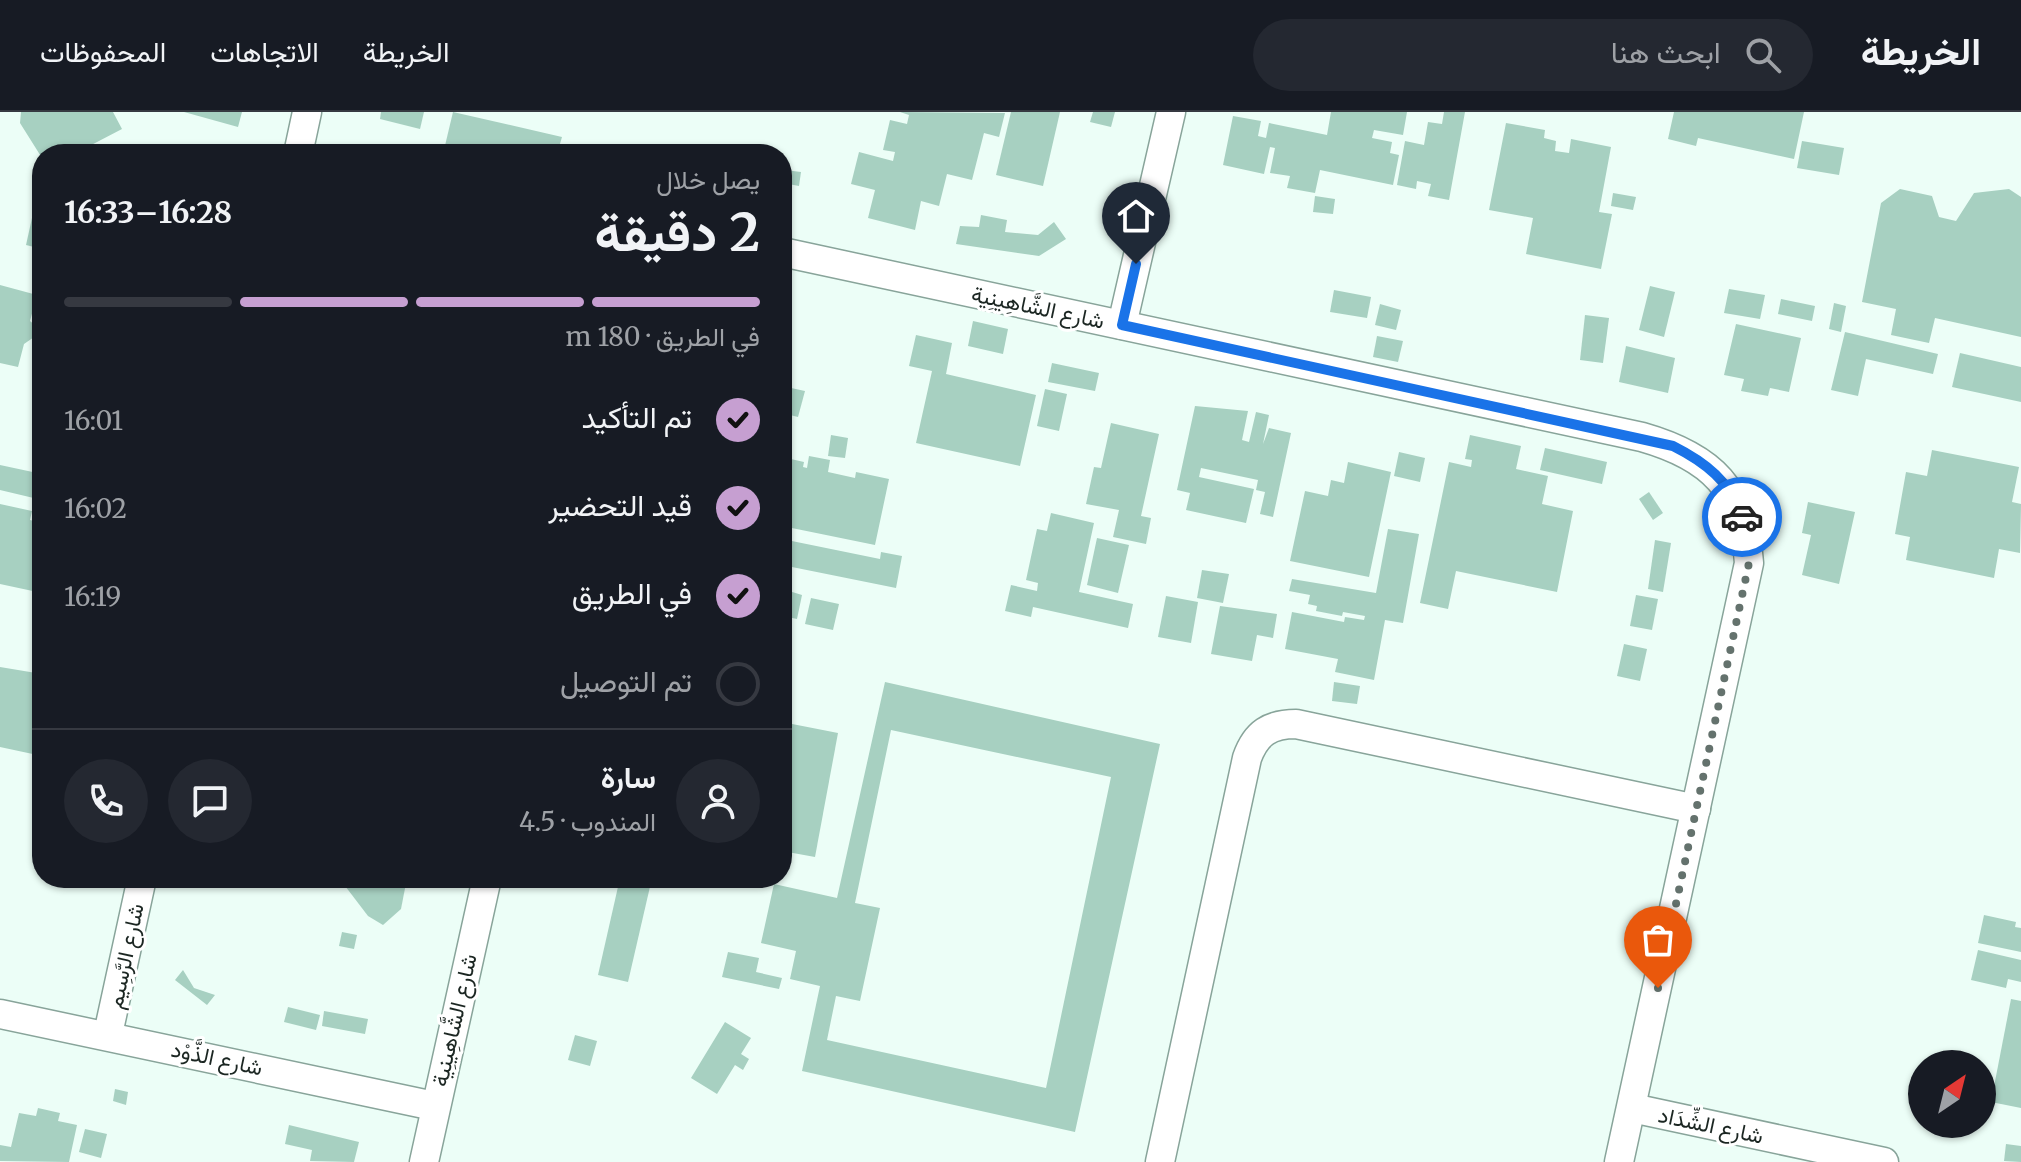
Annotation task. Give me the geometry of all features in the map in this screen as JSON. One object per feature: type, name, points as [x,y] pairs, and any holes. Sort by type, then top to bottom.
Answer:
[{"type":"street","points":[[300,144],[307,112]]},
{"type":"street","points":[[1122,325],[1171,112]]},
{"type":"street","name":"شارع الشَّاهِينِية","points":[[792,254],[1642,437],[1673,446],[1700,460],[1722,480],[1738,505],[1747,533],[1749,563],[1619,1162]]},
{"type":"street","points":[[1160,1162],[1247,758],[1253,743],[1264,730],[1279,724],[1296,724],[1696,809]]},
{"type":"street","name":"شارع الرَّسِيم","points":[[108,1034],[140,888]]},
{"type":"street","name":"شارع الشَّاهِينِية","points":[[424,1162],[485,888]]},
{"type":"street","name":"شارع الذَّوْد","points":[[0,1014],[108,1034],[434,1106]]},
{"type":"street","name":"شارع الشِّدَاد","points":[[1632,1108],[1884,1162]]},
{"type":"building","points":[[21,112],[113,112],[122,129],[93,144],[33,144],[20,123]]},
{"type":"building","points":[[184,112],[242,112],[238,127]]},
{"type":"building","points":[[381,112],[424,112],[420,129],[380,119]]},
{"type":"building","points":[[453,112],[562,137],[560,144],[445,144]]},
{"type":"building","points":[[900,112],[1005,113],[999,137],[984,133],[972,180],[947,174],[939,206],[921,201],[915,230],[868,218],[875,190],[851,184],[859,152],[893,161],[895,152],[883,150],[890,120],[907,124],[909,115]]},
{"type":"building","points":[[1011,112],[1060,112],[1043,186],[996,175]]},
{"type":"building","points":[[1093,112],[1115,112],[1111,127],[1090,122]]},
{"type":"building","points":[[1331,112],[1407,112],[1403,135],[1374,130],[1372,138],[1392,142],[1390,153],[1399,155],[1393,185],[1320,170],[1315,193],[1287,188],[1290,176],[1270,173],[1275,148],[1270,147],[1264,174],[1223,165],[1233,116],[1261,121],[1258,136],[1266,138],[1269,123],[1327,135]]},
{"type":"building","points":[[1444,112],[1465,112],[1449,200],[1428,196],[1431,184],[1417,181],[1416,189],[1397,185],[1405,141],[1424,145],[1428,122],[1442,124]]},
{"type":"building","points":[[1674,112],[1804,112],[1794,159],[1698,138],[1696,146],[1668,139]]},
{"type":"building","points":[[1506,123],[1545,130],[1544,138],[1556,141],[1555,151],[1569,153],[1571,139],[1611,147],[1599,212],[1612,214],[1601,269],[1526,254],[1533,218],[1489,210]]},
{"type":"building","points":[[1802,141],[1844,148],[1839,175],[1797,168]]},
{"type":"building","points":[[792,171],[801,172],[799,186],[792,185]]},
{"type":"building","points":[[1900,189],[1932,196],[1939,217],[1956,221],[1974,193],[2009,189],[2021,197],[2021,337],[1935,318],[1929,343],[1891,335],[1896,309],[1862,302],[1881,203]]},
{"type":"building","points":[[1613,193],[1636,197],[1633,210],[1611,206]]},
{"type":"building","points":[[1315,196],[1335,199],[1333,214],[1313,212]]},
{"type":"building","points":[[981,215],[1007,220],[1005,232],[1038,235],[1054,222],[1066,239],[1039,256],[956,244],[960,226],[979,227]]},
{"type":"building","points":[[32,218],[32,246],[26,245]]},
{"type":"building","points":[[0,285],[32,294],[32,338],[24,344],[18,367],[0,363]]},
{"type":"building","points":[[1650,286],[1675,292],[1664,337],[1639,330]]},
{"type":"building","points":[[1729,289],[1765,295],[1760,319],[1724,313]]},
{"type":"building","points":[[1334,290],[1371,297],[1367,318],[1330,312]]},
{"type":"building","points":[[1781,299],[1815,306],[1812,321],[1778,314]]},
{"type":"building","points":[[1834,303],[1846,306],[1841,332],[1829,329]]},
{"type":"building","points":[[1380,304],[1401,310],[1396,330],[1375,325]]},
{"type":"building","points":[[1585,315],[1609,318],[1603,363],[1580,360]]},
{"type":"building","points":[[973,321],[1008,329],[1003,354],[968,346]]},
{"type":"building","points":[[1736,324],[1801,338],[1789,392],[1770,388],[1768,396],[1741,391],[1744,379],[1724,375]]},
{"type":"building","points":[[1845,332],[1938,354],[1933,374],[1866,359],[1858,396],[1831,390]]},
{"type":"building","points":[[916,335],[952,343],[946,374],[1036,395],[1020,466],[916,443],[932,371],[909,366]]},
{"type":"building","points":[[1377,336],[1403,341],[1398,362],[1373,357]]},
{"type":"building","points":[[1626,346],[1675,358],[1668,393],[1619,382]]},
{"type":"building","points":[[1960,353],[2021,367],[2021,402],[1952,387]]},
{"type":"building","points":[[1052,363],[1099,373],[1095,391],[1048,382]]},
{"type":"building","points":[[792,388],[805,391],[798,417],[792,416]]},
{"type":"building","points":[[1045,389],[1067,394],[1059,431],[1037,426]]},
{"type":"building","points":[[1195,406],[1248,411],[1242,440],[1249,442],[1256,412],[1269,415],[1263,444],[1269,428],[1291,433],[1273,517],[1260,514],[1265,492],[1256,490],[1258,480],[1201,468],[1199,477],[1254,489],[1246,523],[1186,510],[1190,493],[1177,490]]},
{"type":"building","points":[[1111,423],[1159,434],[1141,516],[1151,518],[1146,544],[1113,537],[1119,510],[1086,504],[1094,467],[1101,468]]},
{"type":"building","points":[[831,435],[848,438],[845,458],[828,456]]},
{"type":"building","points":[[1470,435],[1521,446],[1516,469],[1548,476],[1542,504],[1573,511],[1557,592],[1456,571],[1448,609],[1420,603],[1449,462],[1471,467],[1472,460],[1465,459]]},
{"type":"building","points":[[1545,448],[1607,462],[1602,484],[1540,470]]},
{"type":"building","points":[[1932,450],[2019,467],[2012,502],[2021,504],[2020,553],[1999,549],[1994,578],[1906,560],[1910,537],[1895,534],[1906,472],[1927,476]]},
{"type":"building","points":[[1399,452],[1425,458],[1420,482],[1394,476]]},
{"type":"building","points":[[809,456],[830,460],[828,472],[855,478],[856,472],[889,479],[875,545],[792,528],[792,459],[804,462],[803,467],[807,468]]},
{"type":"building","points":[[1348,462],[1391,472],[1369,577],[1290,561],[1305,491],[1328,496],[1331,480],[1344,483]]},
{"type":"building","points":[[0,465],[32,472],[32,498],[0,490]]},
{"type":"building","points":[[1649,492],[1663,513],[1653,520],[1639,499]]},
{"type":"building","points":[[1808,502],[1855,512],[1839,584],[1802,575],[1811,535],[1802,533]]},
{"type":"building","points":[[0,504],[32,511],[32,591],[0,584]]},
{"type":"building","points":[[1051,513],[1094,523],[1079,592],[1133,604],[1128,628],[1033,607],[1031,617],[1005,611],[1011,585],[1037,591],[1038,583],[1026,580],[1037,529],[1047,531]]},
{"type":"building","points":[[1388,529],[1419,534],[1403,623],[1385,620],[1374,680],[1335,672],[1338,659],[1285,649],[1292,612],[1344,622],[1345,617],[1364,620],[1365,616],[1316,611],[1317,606],[1308,604],[1310,595],[1289,591],[1292,579],[1376,593]]},
{"type":"building","points":[[1097,538],[1129,545],[1118,593],[1087,585]]},
{"type":"building","points":[[1655,540],[1671,543],[1663,592],[1648,589]]},
{"type":"building","points":[[792,541],[880,559],[881,552],[902,556],[896,588],[792,567]]},
{"type":"building","points":[[1202,570],[1229,574],[1223,603],[1197,598]]},
{"type":"building","points":[[792,592],[802,595],[797,619],[792,618]]},
{"type":"building","points":[[1636,595],[1658,599],[1652,630],[1630,626]]},
{"type":"building","points":[[1166,596],[1198,602],[1191,643],[1158,637]]},
{"type":"building","points":[[811,598],[839,604],[833,630],[805,624]]},
{"type":"building","points":[[1220,606],[1277,614],[1273,638],[1257,635],[1252,661],[1211,654]]},
{"type":"building","points":[[1624,644],[1647,649],[1640,681],[1617,676]]},
{"type":"building","points":[[0,667],[32,672],[32,754],[0,747]]},
{"type":"building","points":[[885,682],[1160,744],[1075,1132],[802,1071],[820,986],[790,979],[796,951],[761,943],[773,888],[792,888],[837,898]],"holes":[[[891,730],[1111,777],[1046,1088],[827,1040],[836,996],[860,1001],[880,908],[855,903]]]},
{"type":"building","points":[[1334,682],[1360,686],[1357,704],[1332,701]]},
{"type":"building","points":[[792,724],[838,733],[815,857],[792,853]]},
{"type":"building","points":[[347,888],[405,888],[401,909],[383,925],[368,916]]},
{"type":"building","points":[[618,888],[650,888],[628,982],[598,975]]},
{"type":"building","points":[[1984,915],[2016,922],[2015,927],[2021,928],[2021,952],[1978,943]]},
{"type":"building","points":[[342,932],[357,935],[354,949],[339,946]]},
{"type":"building","points":[[1978,950],[2021,960],[2021,982],[2008,979],[2006,988],[1971,980]]},
{"type":"building","points":[[728,952],[759,958],[756,972],[782,978],[779,989],[722,977]]},
{"type":"building","points":[[183,970],[194,988],[215,995],[207,1005],[175,980]]},
{"type":"building","points":[[2011,999],[2021,1001],[2021,1108],[1996,1103],[1996,1076]]},
{"type":"building","points":[[288,1007],[320,1015],[316,1030],[284,1022]]},
{"type":"building","points":[[324,1011],[368,1019],[365,1034],[322,1026]]},
{"type":"building","points":[[725,1022],[751,1038],[741,1054],[749,1059],[743,1070],[735,1065],[717,1094],[691,1078]]},
{"type":"building","points":[[575,1035],[597,1041],[590,1066],[568,1060]]},
{"type":"building","points":[[115,1089],[128,1092],[126,1105],[113,1101]]},
{"type":"building","points":[[38,1108],[60,1113],[58,1121],[77,1125],[69,1162],[0,1161],[0,1145],[11,1147],[19,1113],[36,1116]]},
{"type":"building","points":[[289,1125],[359,1142],[354,1162],[310,1161],[312,1150],[285,1144]]},
{"type":"building","points":[[85,1129],[107,1134],[101,1158],[79,1152]]},
{"type":"building","points":[[2006,1144],[2021,1146],[2021,1162],[2004,1161]]},
{"type":"way so far","points":[[1658,988],[1744,592],[1749,563],[1747,533],[1742,517]]},
{"type":"route","points":[[1136,264],[1122,325],[1673,446],[1700,460],[1722,480],[1742,517]]}]
